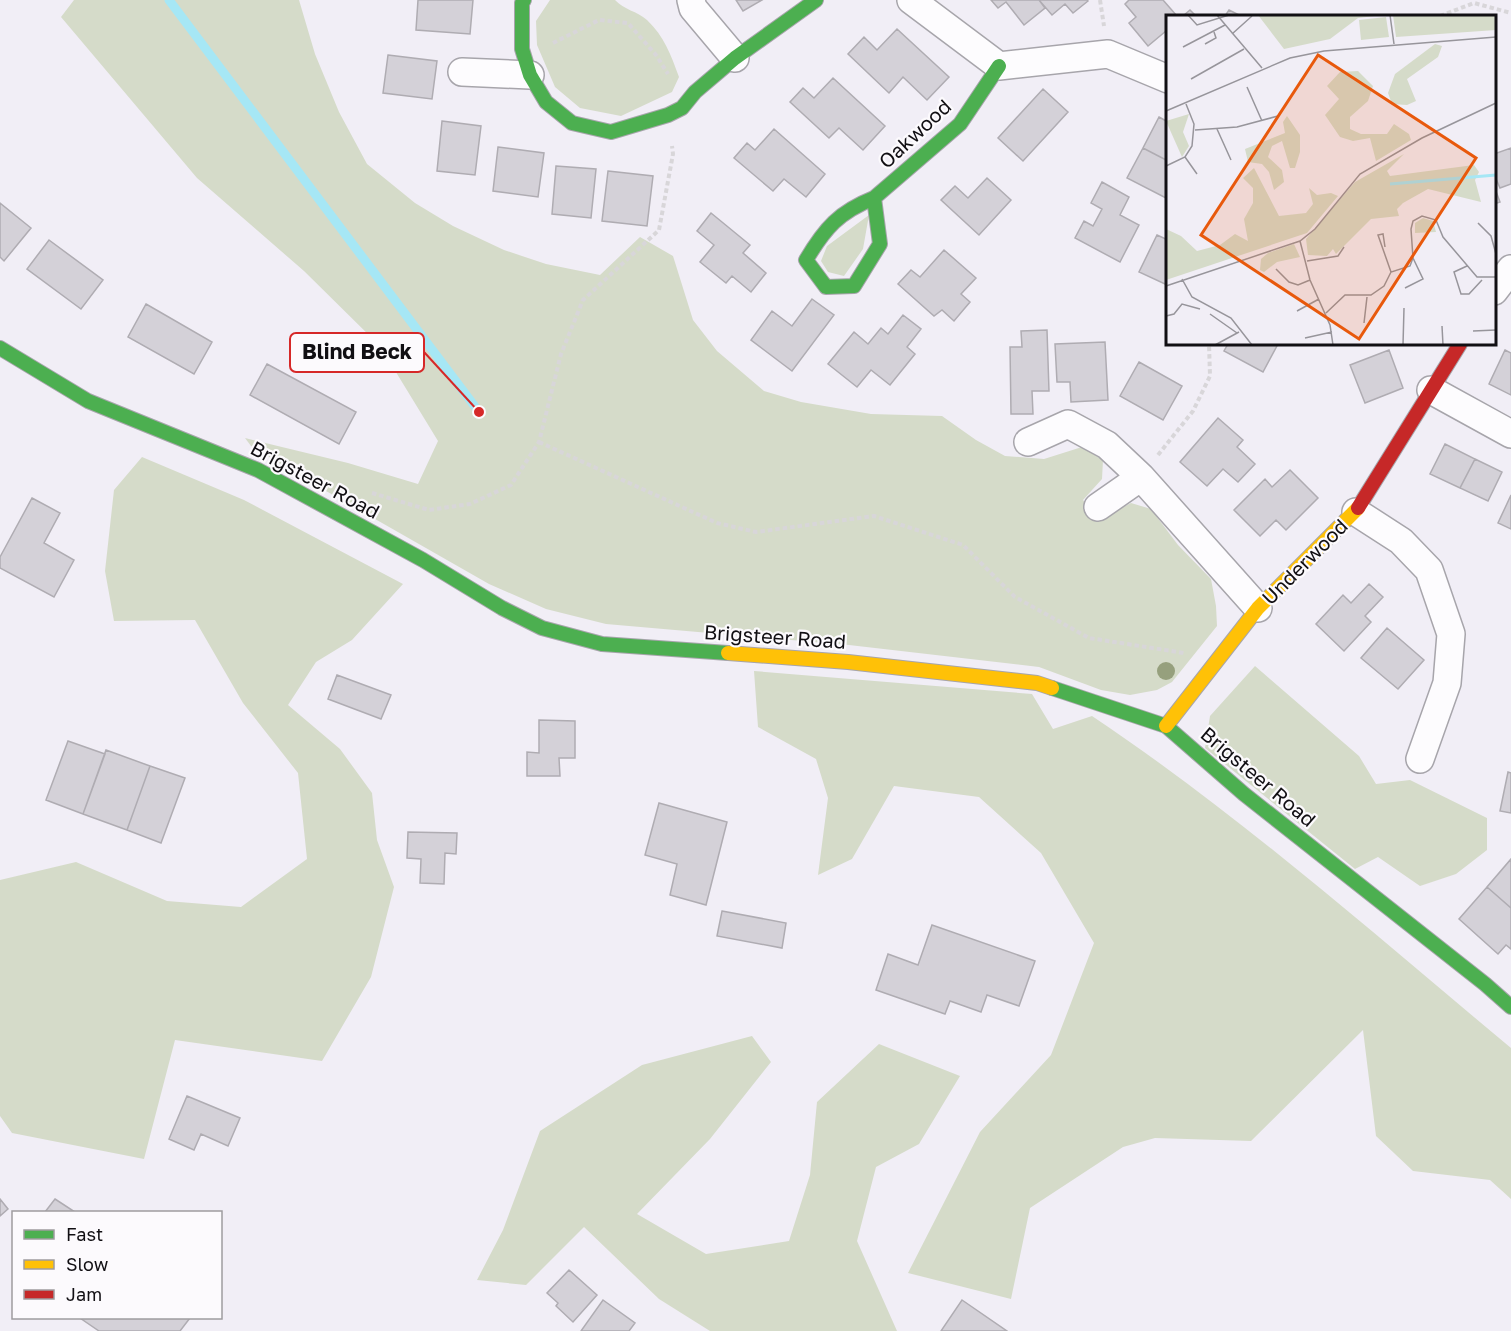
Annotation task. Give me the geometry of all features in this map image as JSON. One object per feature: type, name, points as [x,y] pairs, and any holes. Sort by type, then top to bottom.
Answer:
[{"type":"street","points":[[691,0],[693,8],[735,58]]},
{"type":"street","points":[[522,1],[522,49],[530,75],[546,102],[573,123],[611,132],[668,115],[682,108],[695,92],[735,58],[816,0]]},
{"type":"street","points":[[911,0],[999,66],[1108,54],[1166,79]]},
{"type":"street","name":"Oakwood","points":[[874,198],[880,244],[854,286],[826,287],[807,260],[822,233],[854,206],[874,198],[960,124],[999,66]]},
{"type":"street","points":[[462,72],[530,75]]},
{"type":"street","points":[[1496,288],[1511,269]]},
{"type":"street","name":"Underwood","points":[[1166,726],[1258,608],[1356,512],[1459,345]]},
{"type":"street","name":"Brigsteer Road","points":[[0,348],[88,401],[258,470],[423,560],[502,608],[542,628],[602,644],[848,662],[1037,683],[1166,726],[1244,794],[1511,1007]]},
{"type":"street","points":[[1431,390],[1511,434]]},
{"type":"street","points":[[1028,442],[1068,424],[1107,445],[1141,477],[1258,608]]},
{"type":"street","points":[[1098,507],[1141,477]]},
{"type":"street","points":[[1356,512],[1401,541],[1429,570],[1451,634],[1447,683],[1420,759]]},
{"type":"path","points":[[1443,15],[1474,3],[1511,13]]},
{"type":"path","points":[[522,49],[538,50],[599,20],[628,23],[656,55],[674,82],[695,92]]},
{"type":"path","points":[[362,490],[429,510],[470,504],[511,485],[539,442],[561,354],[583,300],[659,230],[673,154],[668,115]]},
{"type":"path","points":[[1141,477],[1193,411],[1210,376],[1209,345]]},
{"type":"path","points":[[539,442],[717,523],[756,532],[874,516],[963,545],[1015,597],[1089,638],[1151,646],[1217,659]]},
{"type":"green space","points":[[74,0],[299,0],[315,54],[339,112],[367,164],[415,203],[453,226],[504,250],[546,264],[600,275],[640,237],[673,256],[693,320],[717,351],[764,391],[801,402],[871,414],[942,416],[976,440],[1005,456],[1044,459],[1082,447],[1103,460],[1102,479],[1083,500],[1100,519],[1131,503],[1151,509],[1178,545],[1211,579],[1217,626],[1172,682],[1157,690],[1130,695],[1101,690],[1039,667],[849,645],[606,624],[546,609],[489,584],[312,483],[251,446],[245,438],[348,463],[418,484],[438,441],[380,346],[304,271],[197,178],[61,17]]},
{"type":"green space","points":[[550,0],[615,0],[643,17],[658,33],[673,61],[679,77],[672,92],[621,116],[580,108],[555,87],[537,45],[536,21]]},
{"type":"green space","points":[[869,215],[863,249],[844,276],[828,272],[821,261],[827,246]]},
{"type":"green space","points":[[142,457],[244,500],[403,584],[352,640],[316,662],[288,705],[340,749],[372,793],[377,840],[394,887],[371,977],[322,1061],[175,1040],[144,1159],[12,1133],[0,1116],[0,880],[76,862],[167,901],[241,907],[307,859],[298,773],[243,703],[195,620],[114,621],[105,571],[114,490]]},
{"type":"green space","points":[[1255,666],[1359,756],[1376,784],[1410,780],[1487,818],[1487,850],[1456,874],[1420,886],[1378,857],[1355,869],[1205,748],[1210,716]]},
{"type":"green space","points":[[754,671],[1032,694],[1053,729],[1092,716],[1147,754],[1306,876],[1511,1048],[1511,1199],[1490,1180],[1413,1171],[1376,1136],[1363,1030],[1251,1141],[1155,1138],[1123,1147],[1030,1208],[1011,1299],[908,1273],[980,1132],[1051,1055],[1094,943],[1041,853],[979,797],[894,786],[852,859],[818,875],[828,798],[816,759],[758,727]]},
{"type":"green space","points":[[752,1036],[771,1062],[710,1139],[637,1214],[706,1254],[789,1241],[810,1175],[817,1102],[879,1044],[960,1076],[919,1144],[876,1167],[857,1241],[897,1331],[710,1331],[659,1299],[584,1227],[526,1285],[477,1280],[503,1230],[540,1131],[642,1065]]},
{"type":"building","points":[[418,0],[473,0],[470,34],[416,30]]},
{"type":"building","points":[[736,0],[762,0],[743,11]]},
{"type":"building","points":[[991,0],[1039,0],[1045,8],[1024,25],[1006,2],[998,8]]},
{"type":"building","points":[[1039,0],[1088,1],[1073,13],[1065,4],[1052,15]]},
{"type":"building","points":[[1129,0],[1163,0],[1176,15],[1166,15],[1166,31],[1148,46],[1129,23],[1136,17],[1125,4]]},
{"type":"building","points":[[1190,10],[1195,15],[1184,15]]},
{"type":"building","points":[[1229,10],[1239,15],[1226,15]]},
{"type":"building","points":[[897,29],[949,77],[927,100],[903,77],[889,93],[848,54],[864,37],[877,50]]},
{"type":"building","points":[[388,55],[437,61],[432,99],[383,93]]},
{"type":"building","points":[[833,78],[885,126],[863,150],[839,128],[829,138],[790,102],[803,88],[814,98]]},
{"type":"building","points":[[1043,89],[1068,112],[1023,161],[998,138]]},
{"type":"building","points":[[1159,117],[1166,121],[1166,160],[1143,148]]},
{"type":"building","points":[[442,121],[481,126],[475,175],[437,171]]},
{"type":"building","points":[[774,129],[825,174],[806,197],[784,179],[773,191],[734,158],[747,143],[755,150]]},
{"type":"building","points":[[498,147],[544,153],[538,197],[493,191]]},
{"type":"building","points":[[1143,148],[1166,160],[1166,198],[1127,178]]},
{"type":"building","points":[[1511,148],[1511,184],[1500,188],[1496,179],[1496,153]]},
{"type":"building","points":[[556,166],[596,169],[591,218],[552,214]]},
{"type":"building","points":[[608,171],[653,176],[647,226],[602,221]]},
{"type":"building","points":[[987,178],[1011,200],[979,235],[941,200],[955,186],[968,198]]},
{"type":"building","points":[[1102,182],[1129,197],[1120,215],[1139,225],[1120,262],[1075,238],[1084,221],[1093,226],[1102,209],[1091,203]]},
{"type":"building","points":[[1496,191],[1500,202],[1496,203]]},
{"type":"building","points":[[0,203],[31,228],[4,261],[0,257]]},
{"type":"building","points":[[711,213],[750,245],[743,253],[766,273],[751,292],[732,276],[726,283],[700,262],[714,245],[697,231]]},
{"type":"building","points":[[1157,235],[1166,239],[1165,284],[1139,272]]},
{"type":"building","points":[[49,240],[103,280],[81,309],[27,269]]},
{"type":"building","points":[[944,250],[976,278],[961,294],[970,302],[954,321],[942,310],[934,316],[898,284],[911,270],[920,277]]},
{"type":"building","points":[[812,299],[834,315],[792,371],[751,340],[772,311],[792,326]]},
{"type":"building","points":[[146,304],[212,342],[194,374],[128,337]]},
{"type":"building","points":[[903,315],[921,329],[907,347],[915,354],[890,385],[871,370],[857,387],[828,364],[854,332],[868,344],[881,328],[888,334]]},
{"type":"building","points":[[1047,330],[1049,391],[1032,391],[1033,414],[1011,414],[1010,347],[1022,347],[1021,331]]},
{"type":"building","points":[[1105,342],[1108,400],[1071,402],[1070,382],[1057,382],[1055,344]]},
{"type":"building","points":[[1227,345],[1277,345],[1263,372],[1224,351]]},
{"type":"building","points":[[1389,350],[1403,388],[1365,403],[1350,365]]},
{"type":"building","points":[[1505,350],[1511,353],[1511,395],[1489,384]]},
{"type":"building","points":[[1139,362],[1182,386],[1163,420],[1120,396]]},
{"type":"building","points":[[267,364],[356,412],[339,444],[250,395]]},
{"type":"building","points":[[1218,418],[1243,440],[1237,447],[1255,464],[1238,482],[1223,469],[1207,486],[1180,462]]},
{"type":"building","points":[[1445,444],[1475,459],[1460,488],[1430,474]]},
{"type":"building","points":[[1475,459],[1502,472],[1488,501],[1460,488]]},
{"type":"building","points":[[1290,470],[1318,498],[1286,530],[1276,520],[1260,536],[1234,510],[1265,479],[1272,487]]},
{"type":"building","points":[[1511,495],[1511,529],[1498,523]]},
{"type":"building","points":[[32,498],[60,513],[44,543],[74,560],[54,597],[0,568],[0,557]]},
{"type":"building","points":[[1369,584],[1383,597],[1365,616],[1371,622],[1344,651],[1316,624],[1343,595],[1351,603]]},
{"type":"building","points":[[1387,628],[1424,660],[1398,689],[1361,658]]},
{"type":"building","points":[[337,675],[391,695],[381,719],[328,699]]},
{"type":"building","points":[[539,720],[575,721],[575,758],[559,758],[560,776],[527,776],[527,752],[539,753]]},
{"type":"building","points":[[68,741],[105,754],[83,814],[46,800]]},
{"type":"building","points":[[106,750],[150,766],[127,830],[83,814]]},
{"type":"building","points":[[150,766],[185,778],[161,843],[127,830]]},
{"type":"building","points":[[1508,772],[1511,773],[1511,813],[1500,811]]},
{"type":"building","points":[[659,803],[727,822],[706,905],[670,895],[677,864],[645,855]]},
{"type":"building","points":[[408,832],[457,833],[456,854],[445,853],[444,884],[420,883],[421,859],[407,858]]},
{"type":"building","points":[[1511,859],[1511,908],[1487,887]]},
{"type":"building","points":[[1487,887],[1511,908],[1511,949],[1506,945],[1498,954],[1459,919]]},
{"type":"building","points":[[722,911],[786,923],[782,948],[717,936]]},
{"type":"building","points":[[932,925],[1035,961],[1019,1006],[987,995],[981,1012],[950,1001],[945,1014],[876,990],[888,954],[918,965]]},
{"type":"building","points":[[187,1096],[240,1118],[228,1146],[201,1134],[194,1150],[169,1139]]},
{"type":"building","points":[[0,1199],[8,1209],[0,1216]]},
{"type":"building","points":[[55,1199],[73,1211],[46,1211]]},
{"type":"building","points":[[569,1270],[597,1295],[573,1322],[556,1306],[558,1303],[547,1293]]},
{"type":"building","points":[[603,1300],[635,1323],[629,1331],[581,1331]]},
{"type":"building","points":[[962,1300],[1007,1331],[941,1331]]},
{"type":"building","points":[[81,1319],[189,1319],[180,1331],[99,1331]]},
{"type":"waterway","points":[[169,0],[479,412]]},
{"type":"traffic: fast","points":[[524,0],[522,3],[522,49],[530,75],[546,102],[572,123],[611,132],[668,115],[682,108],[695,92],[735,58],[816,0]]},
{"type":"traffic: fast","points":[[874,198],[851,209],[834,222],[806,260],[826,287],[854,286],[880,244],[874,198],[960,124],[999,66]]},
{"type":"traffic: fast","points":[[0,348],[88,401],[258,470],[423,560],[502,608],[542,628],[602,644],[728,653]]},
{"type":"traffic: fast","points":[[1052,688],[1166,726],[1244,794],[1511,1007]]},
{"type":"traffic: slow","points":[[1166,726],[1258,608],[1358,508]]},
{"type":"traffic: slow","points":[[728,653],[848,662],[1037,683],[1052,688]]},
{"type":"traffic: jam","points":[[1358,508],[1459,345]]},
{"type":"place","name":"Blind Beck","points":[[479,412]]}]
